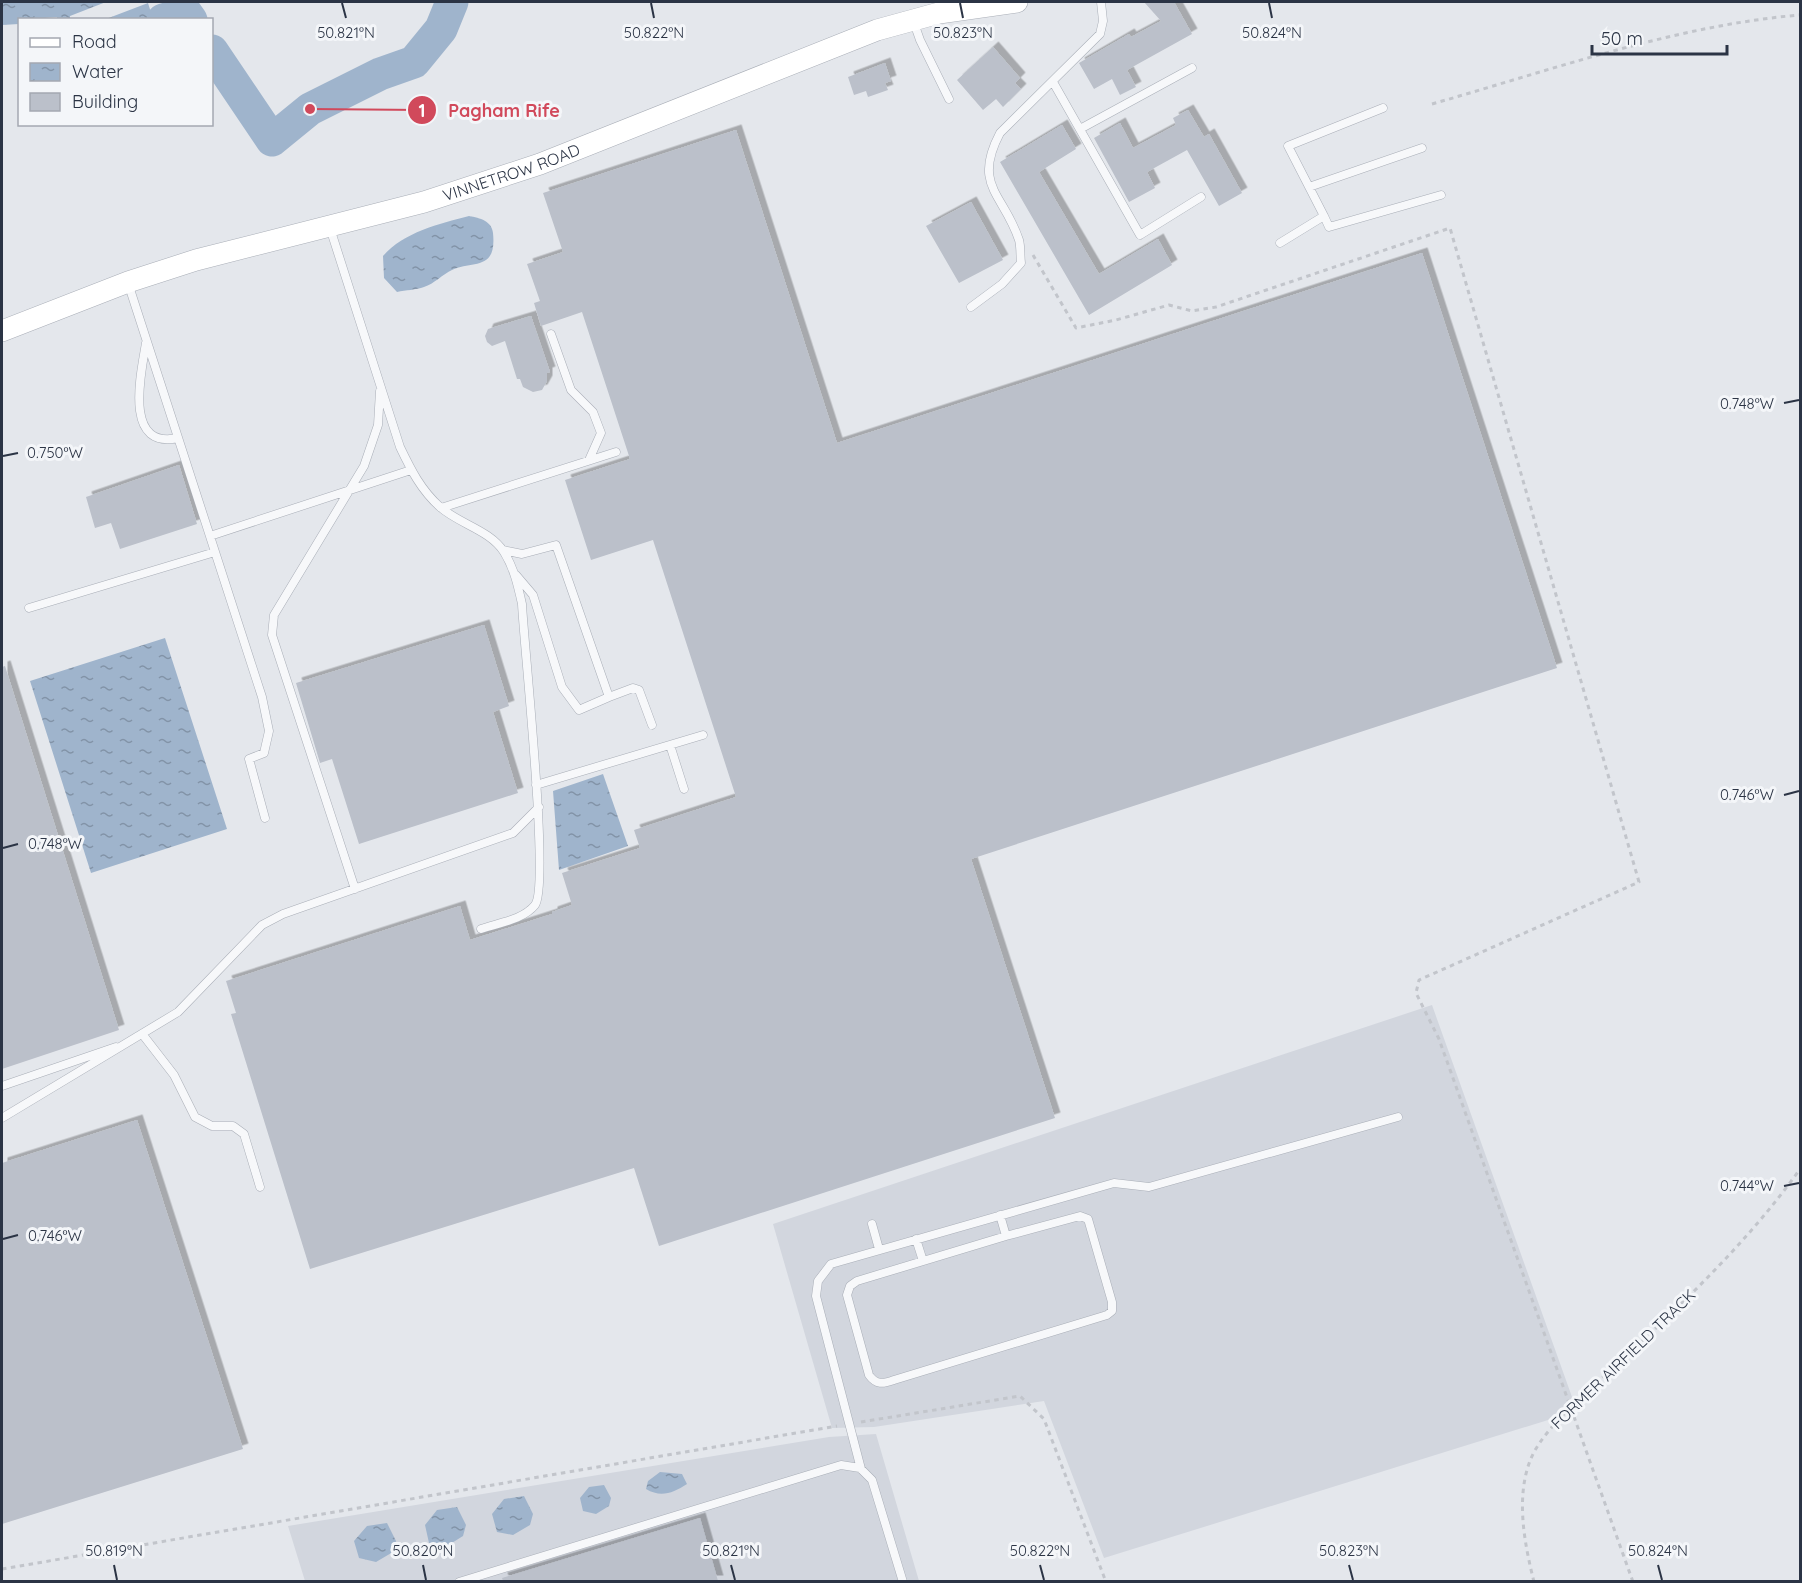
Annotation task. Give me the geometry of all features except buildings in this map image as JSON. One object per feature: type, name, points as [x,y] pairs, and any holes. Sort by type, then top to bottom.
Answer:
[{"type":"street","name":"VINNETROW ROAD","points":[[2,331],[128,282],[196,261],[424,202],[540,164],[846,40],[913,19],[1017,2]]},
{"type":"lane","points":[[971,308],[1002,284],[1021,263],[1020,241],[996,197],[991,181],[988,166],[990,152],[1000,133],[1100,34],[1103,21],[1101,2]]},
{"type":"lane","points":[[913,19],[920,40],[949,99]]},
{"type":"lane","points":[[1080,129],[1192,68]]},
{"type":"lane","points":[[1053,82],[1140,235],[1201,197]]},
{"type":"lane","points":[[1383,108],[1288,146],[1329,227],[1442,195]]},
{"type":"lane","points":[[1309,187],[1422,148]]},
{"type":"lane","points":[[1280,243],[1324,216]]},
{"type":"lane","points":[[330,226],[400,447],[416,480],[441,508],[486,536],[503,550],[514,573],[522,604],[539,807],[540,885],[536,904],[524,915],[481,929]]},
{"type":"lane","points":[[128,282],[262,696],[269,731],[264,753],[249,759],[265,819]]},
{"type":"lane","points":[[551,334],[571,390],[593,412],[601,433],[589,460]]},
{"type":"lane","points":[[146,341],[139,398],[143,423],[152,436],[163,441],[178,438]]},
{"type":"lane","points":[[356,889],[272,635],[274,615],[364,466],[378,425],[380,385]]},
{"type":"lane","points":[[441,508],[616,452]]},
{"type":"lane","points":[[210,536],[411,470]]},
{"type":"lane","points":[[503,550],[522,554],[556,545],[609,697]]},
{"type":"lane","points":[[29,608],[215,552]]},
{"type":"lane","points":[[514,573],[533,595],[562,687],[579,710],[633,688],[639,690],[652,725]]},
{"type":"lane","points":[[536,785],[703,735]]},
{"type":"lane","points":[[670,745],[684,789]]},
{"type":"lane","points":[[2,1118],[178,1012],[262,925],[283,914],[513,833],[539,807]]},
{"type":"lane","points":[[142,1035],[174,1075],[195,1117],[212,1126],[233,1126],[244,1134],[260,1187]]},
{"type":"lane","points":[[2,1086],[131,1042]]},
{"type":"lane","points":[[903,1581],[872,1480],[861,1469],[817,1302],[816,1288],[821,1275],[831,1264],[1114,1183],[1149,1187],[1398,1117]]},
{"type":"lane","points":[[1000,1215],[1006,1236]]},
{"type":"lane","points":[[1085,1217],[1091,1224],[1112,1302],[1112,1311],[1107,1316],[894,1380],[877,1383],[869,1375],[848,1299],[848,1290],[857,1281],[1006,1236],[1085,1217]]},
{"type":"lane","points":[[872,1224],[879,1249]]},
{"type":"lane","points":[[916,1239],[923,1261]]},
{"type":"lane","points":[[459,1581],[841,1465],[861,1469]]},
{"type":"path","points":[[1432,104],[1684,34],[1731,23],[1800,15]]},
{"type":"path","points":[[1031,250],[1076,328],[1116,321],[1169,305],[1192,311],[1216,308],[1450,228],[1639,882],[1419,980],[1416,993],[1439,1039],[1569,1409],[1633,1581]]},
{"type":"path","name":"FORMER AIRFIELD TRACK","points":[[1534,1581],[1523,1522],[1526,1477],[1533,1453],[1548,1431],[1569,1409],[1711,1275],[1800,1169]]},
{"type":"path","points":[[2,1569],[1020,1396],[1044,1419],[1106,1581]]},
{"type":"shaded area","points":[[1432,1005],[1577,1411],[1104,1558],[1044,1401],[874,1427],[832,1428],[773,1224]]},
{"type":"shaded area","points":[[876,1434],[919,1581],[305,1581],[288,1526],[829,1437]]},
{"type":"water","points":[[2,2],[106,2],[70,16],[70,18],[18,18],[18,24],[2,25]]},
{"type":"water","points":[[148,3],[153,18],[109,18]]},
{"type":"water","points":[[469,216],[485,221],[492,229],[493,245],[487,259],[452,270],[431,284],[418,289],[397,292],[384,278],[383,256],[391,248],[423,230]]},
{"type":"water","points":[[165,638],[227,829],[91,873],[30,681]]},
{"type":"water","points":[[603,774],[628,846],[559,870],[553,791]]},
{"type":"water","points":[[660,1472],[682,1474],[687,1484],[677,1490],[662,1494],[646,1489],[648,1481]]},
{"type":"water","points":[[604,1485],[611,1498],[609,1506],[596,1514],[583,1511],[580,1498],[589,1487]]},
{"type":"water","points":[[524,1496],[533,1514],[530,1525],[513,1535],[497,1532],[492,1514],[504,1499]]},
{"type":"water","points":[[457,1507],[466,1525],[463,1536],[447,1546],[429,1543],[425,1525],[437,1510]]},
{"type":"water","points":[[387,1523],[396,1541],[393,1552],[376,1562],[359,1558],[354,1541],[367,1526]]},
{"type":"waterway","points":[[213,52],[272,140],[310,109],[380,74],[414,62],[441,29],[452,2]]},
{"type":"waterway","points":[[170,18],[186,13],[190,18]]},
{"type":"place","name":"Pagham Rife","points":[[310,109]]}]
